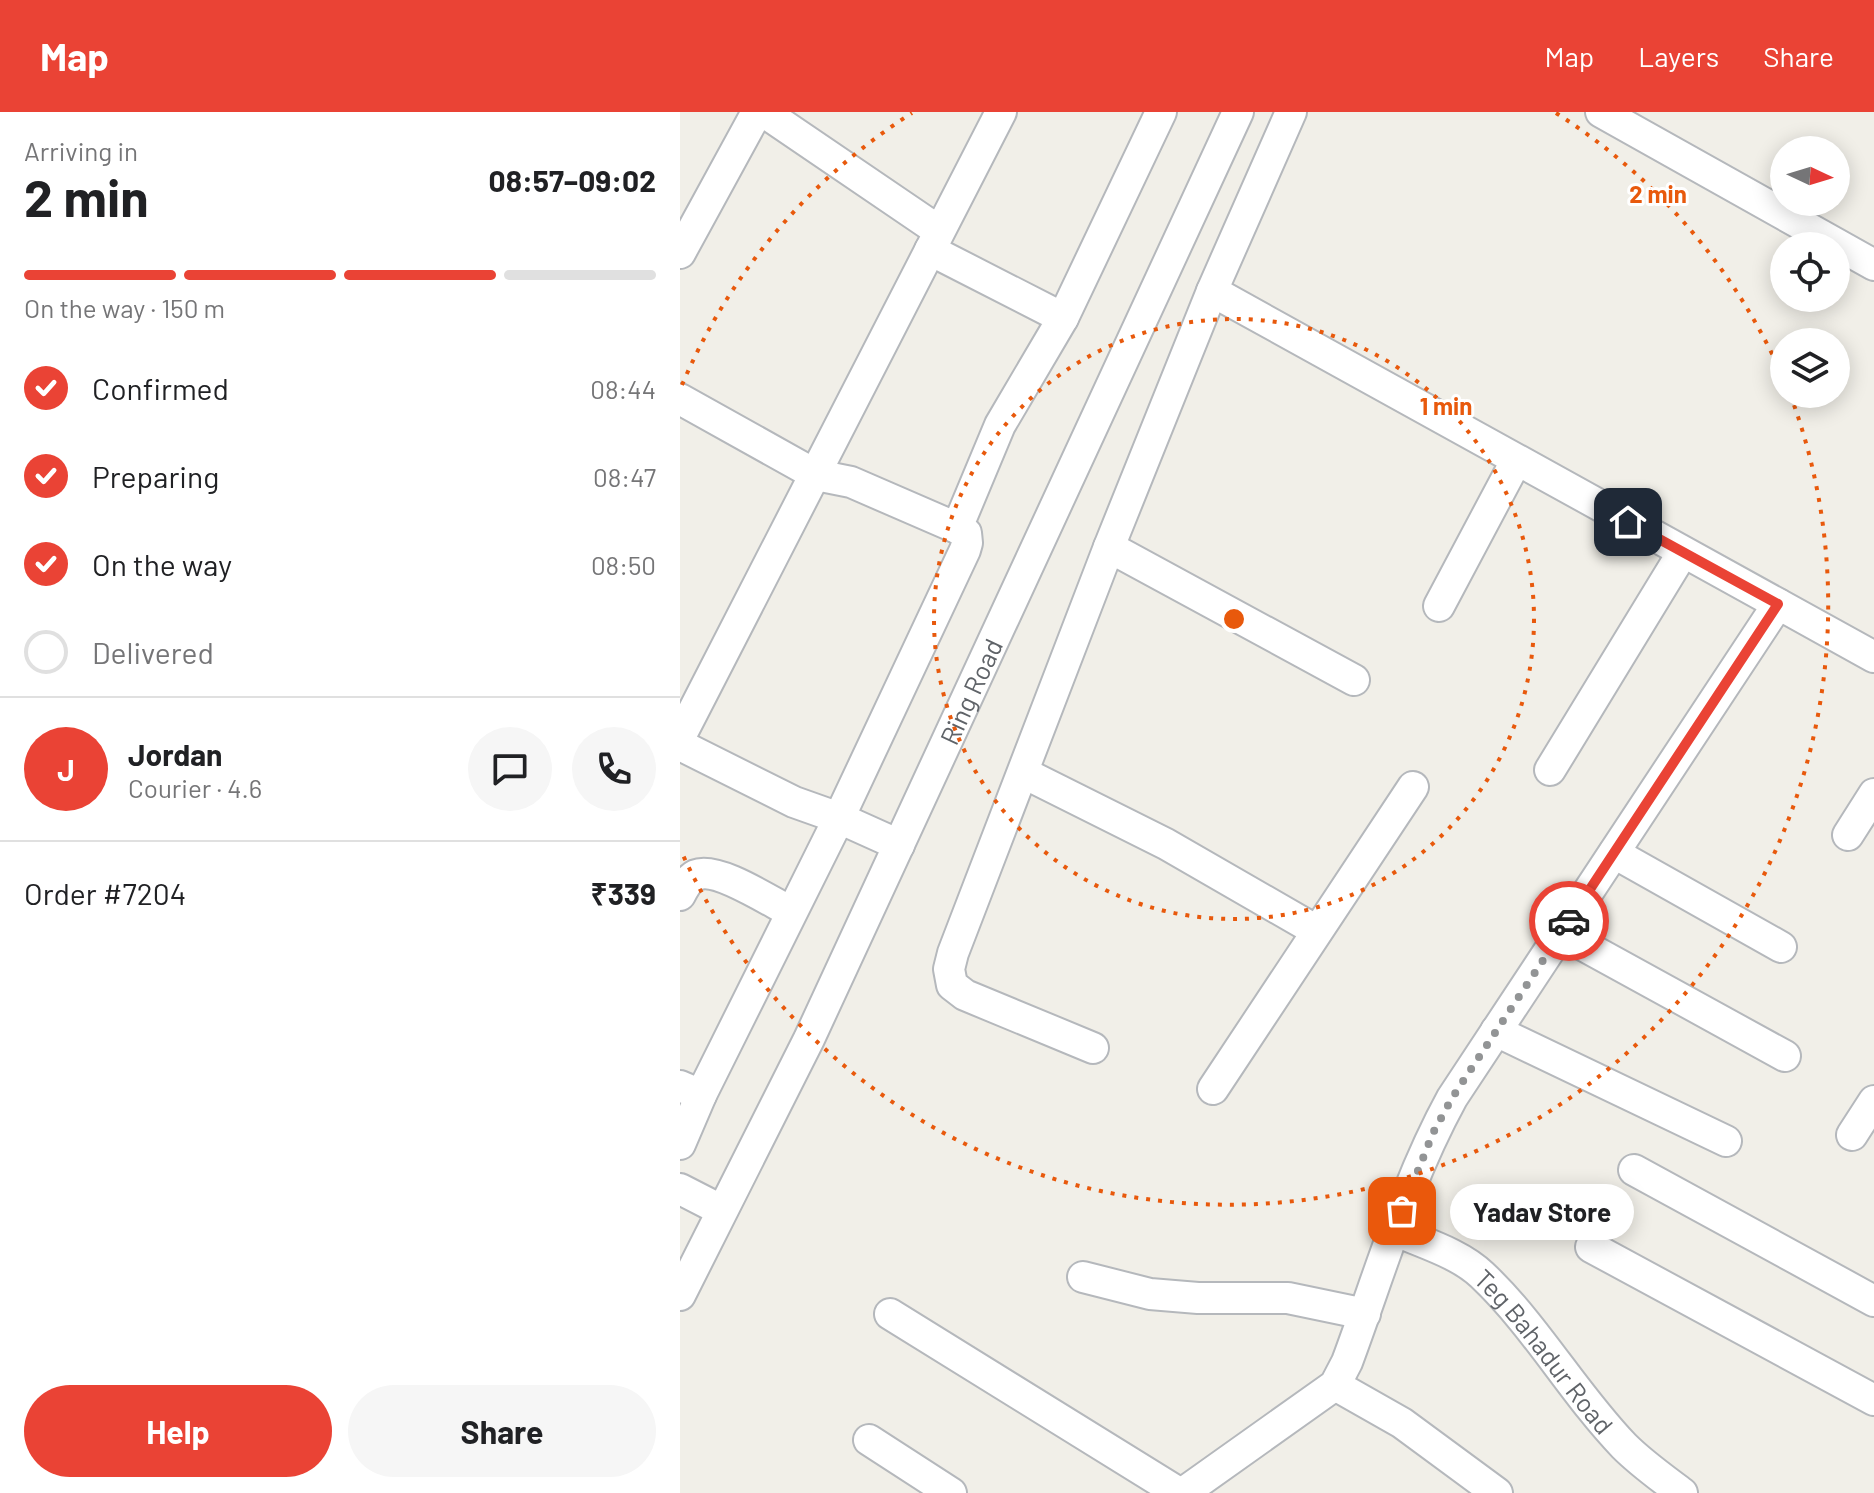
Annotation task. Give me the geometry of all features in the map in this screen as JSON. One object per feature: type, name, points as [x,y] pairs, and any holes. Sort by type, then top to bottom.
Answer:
[{"type":"street","points":[[681,250],[757,112]]},
{"type":"street","points":[[764,112],[935,241],[1063,318]]},
{"type":"street","points":[[680,737],[1001,112]]},
{"type":"street","points":[[957,528],[1000,425],[1063,318],[1161,112]]},
{"type":"street","name":"Ring Road","points":[[680,1295],[809,1039],[1238,112]]},
{"type":"street","points":[[1093,1048],[965,995],[952,985],[949,969],[1109,547],[1212,291],[1291,112]]},
{"type":"street","points":[[1601,112],[1874,265]]},
{"type":"street","points":[[1212,291],[1874,657]]},
{"type":"street","points":[[680,399],[816,475],[851,482],[957,528],[966,533],[967,543],[839,818],[791,912],[690,1090],[680,1144]]},
{"type":"street","points":[[1439,606],[1516,461]]},
{"type":"street","points":[[1109,547],[1354,680]]},
{"type":"street","points":[[1550,770],[1683,552]]},
{"type":"street","points":[[890,1314],[1181,1493],[1335,1385],[1347,1362],[1394,1230],[1433,1133],[1452,1098],[1778,604]]},
{"type":"street","points":[[680,745],[794,802],[899,845]]},
{"type":"street","points":[[1024,773],[1166,844],[1317,931]]},
{"type":"street","points":[[1213,1089],[1413,787]]},
{"type":"street","points":[[1848,835],[1874,794]]},
{"type":"street","points":[[1614,853],[1781,947]]},
{"type":"street","points":[[680,895],[688,881],[707,873],[722,876],[791,912]]},
{"type":"street","points":[[1561,933],[1785,1056]]},
{"type":"street","points":[[1496,1031],[1726,1141]]},
{"type":"street","points":[[1852,1135],[1874,1101]]},
{"type":"street","points":[[1634,1170],[1874,1301]]},
{"type":"street","points":[[680,1189],[721,1210]]},
{"type":"street","name":"Teg Bahadur Road","points":[[1394,1230],[1457,1259],[1481,1274],[1529,1328],[1622,1444],[1682,1493]]},
{"type":"street","points":[[1591,1247],[1874,1400]]},
{"type":"street","points":[[1083,1277],[1150,1294],[1198,1298],[1288,1298],[1365,1314]]},
{"type":"street","points":[[1335,1385],[1402,1423],[1497,1493]]},
{"type":"street","points":[[869,1440],[951,1493]]},
{"type":"way so far","points":[[1402,1211],[1433,1133],[1452,1098],[1569,921]]},
{"type":"place","name":"Yadav Store","points":[[1402,1211]]},
{"type":"route","points":[[1569,921],[1778,604],[1628,522]]}]
